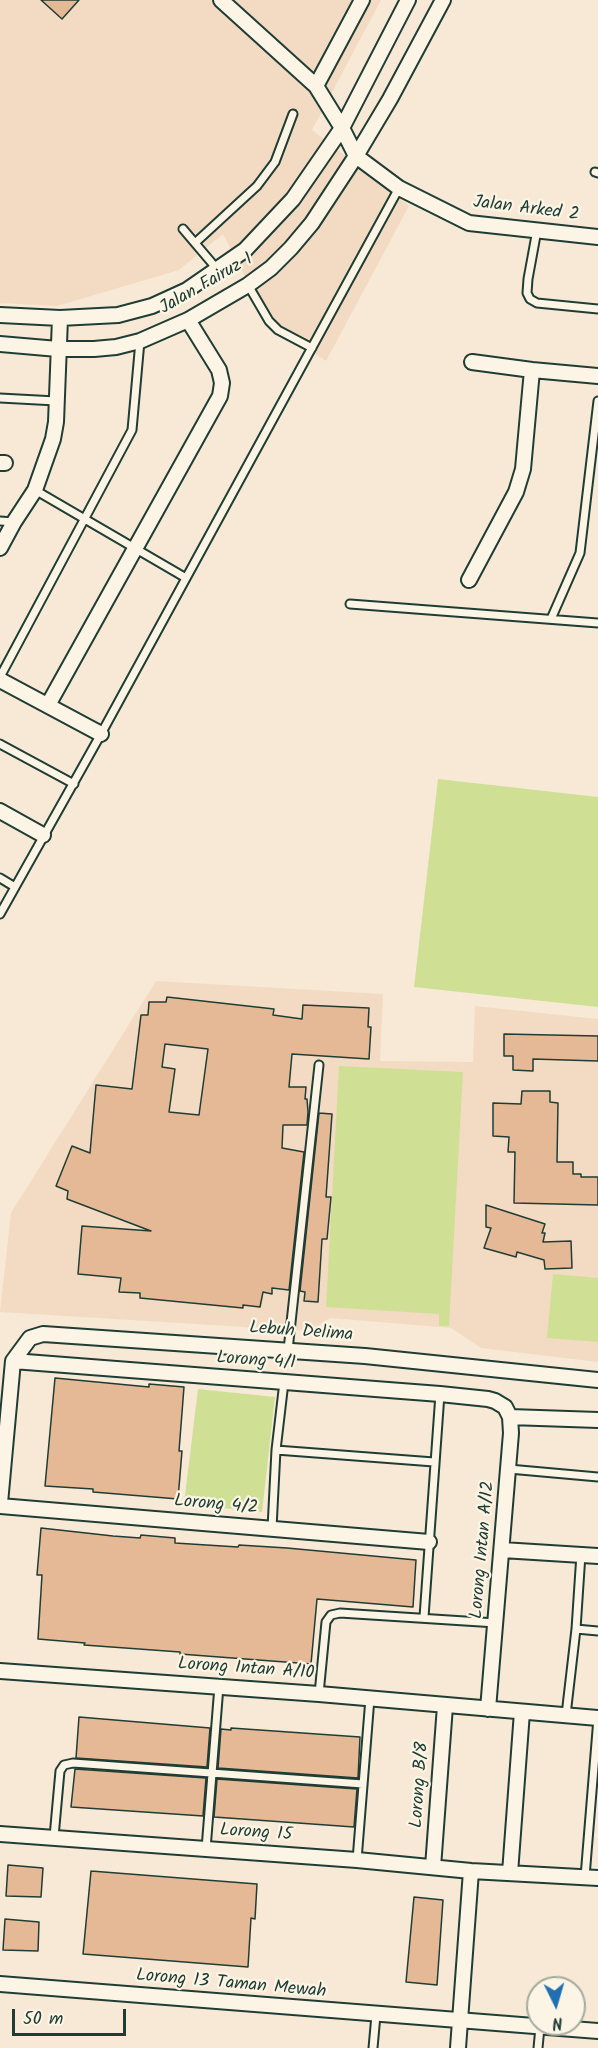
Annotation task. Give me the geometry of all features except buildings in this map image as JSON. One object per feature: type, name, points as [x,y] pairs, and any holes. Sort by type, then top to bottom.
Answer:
[{"type":"street","name":"Jalan Arked 2","points":[[221,0],[316,86],[356,156],[399,188],[469,223],[598,237]]},
{"type":"street","points":[[316,86],[362,0]]},
{"type":"street","points":[[0,315],[60,318],[118,315],[152,306],[187,290],[244,250],[292,199],[342,128],[408,0]]},
{"type":"street","name":"Jalan Fairuz 1","points":[[0,344],[58,349],[116,347],[140,341],[188,320],[248,285],[271,268],[312,223],[356,156],[390,99],[443,0]]},
{"type":"street","points":[[0,548],[7,522],[35,490],[54,439],[60,318]]},
{"type":"street","points":[[48,705],[220,396],[222,383],[219,370],[188,320]]},
{"type":"street","points":[[472,362],[598,376]]},
{"type":"street","points":[[468,580],[516,492],[523,469],[532,370]]},
{"type":"street","points":[[0,678],[101,734]]},
{"type":"street","points":[[0,811],[43,835]]},
{"type":"street","name":"Lebuh Delima","points":[[13,1361],[30,1338],[43,1334],[288,1350],[598,1380]]},
{"type":"street","points":[[0,1504],[13,1361]]},
{"type":"street","name":"Lorong 4/1","points":[[13,1361],[440,1394],[495,1401],[505,1407],[510,1418]]},
{"type":"street","points":[[510,1418],[598,1420]]},
{"type":"street","name":"Lorong Intan A/12","points":[[488,1709],[509,1469],[510,1418]]},
{"type":"street","name":"Lorong 4/2","points":[[0,1504],[429,1542]]},
{"type":"street","points":[[502,1550],[598,1556]]},
{"type":"street","name":"Lorong Intan A/10","points":[[0,1671],[219,1686],[598,1718]]},
{"type":"street","name":"Lorong B/8","points":[[433,1867],[445,1706]]},
{"type":"street","points":[[510,1873],[522,1712]]},
{"type":"street","name":"Lorong 15","points":[[0,1834],[357,1860],[471,1871],[592,1878]]},
{"type":"street","points":[[458,2048],[471,1871]]},
{"type":"street","name":"Lorong 13 Taman Mewah","points":[[0,1984],[526,2026]]},
{"type":"lane","points":[[195,243],[257,186],[275,162],[293,114]]},
{"type":"lane","points":[[0,914],[74,784],[399,188]]},
{"type":"lane","points":[[183,229],[217,269]]},
{"type":"lane","points":[[537,230],[528,279],[527,293],[530,299],[537,303],[598,309]]},
{"type":"lane","points":[[248,285],[269,321],[279,330],[312,348]]},
{"type":"lane","points":[[0,678],[132,430],[140,341]]},
{"type":"lane","points":[[0,398],[56,401]]},
{"type":"lane","points":[[551,619],[580,554],[598,401]]},
{"type":"lane","points":[[35,490],[186,578]]},
{"type":"lane","points":[[350,604],[598,623]]},
{"type":"lane","points":[[0,744],[74,784]]},
{"type":"lane","points":[[0,878],[15,886]]},
{"type":"lane","points":[[288,1350],[319,1065]]},
{"type":"lane","points":[[272,1528],[276,1450],[284,1382]]},
{"type":"lane","points":[[424,1617],[440,1394]]},
{"type":"lane","points":[[276,1450],[435,1462]]},
{"type":"lane","points":[[509,1469],[598,1477]]},
{"type":"lane","points":[[566,1715],[576,1629],[580,1554]]},
{"type":"lane","points":[[319,1694],[326,1622],[331,1615],[340,1613],[424,1617],[496,1623]]},
{"type":"lane","points":[[576,1629],[598,1631]]},
{"type":"lane","points":[[206,1849],[219,1686]]},
{"type":"lane","points":[[357,1860],[370,1698]]},
{"type":"lane","points":[[592,1878],[598,1718]]},
{"type":"lane","points":[[54,1837],[60,1772],[64,1765],[74,1763],[363,1784]]},
{"type":"lane","points":[[373,2048],[376,2015]]},
{"type":"shaded area","points":[[0,0],[381,0],[312,130],[409,206],[326,361],[270,325],[223,234],[179,270],[57,306],[0,303]]},
{"type":"shaded area","points":[[156,981],[383,994],[380,1061],[473,1062],[475,1006],[598,1019],[598,1362],[481,1348],[451,1328],[330,1318],[310,1331],[0,1312],[11,1213]]},
{"type":"green space","points":[[438,779],[598,797],[598,1007],[414,987]]},
{"type":"green space","points":[[339,1066],[463,1072],[449,1326],[439,1326],[439,1314],[326,1307]]},
{"type":"green space","points":[[553,1274],[598,1278],[598,1342],[547,1338]]},
{"type":"green space","points":[[198,1389],[275,1397],[262,1512],[184,1504]]}]
